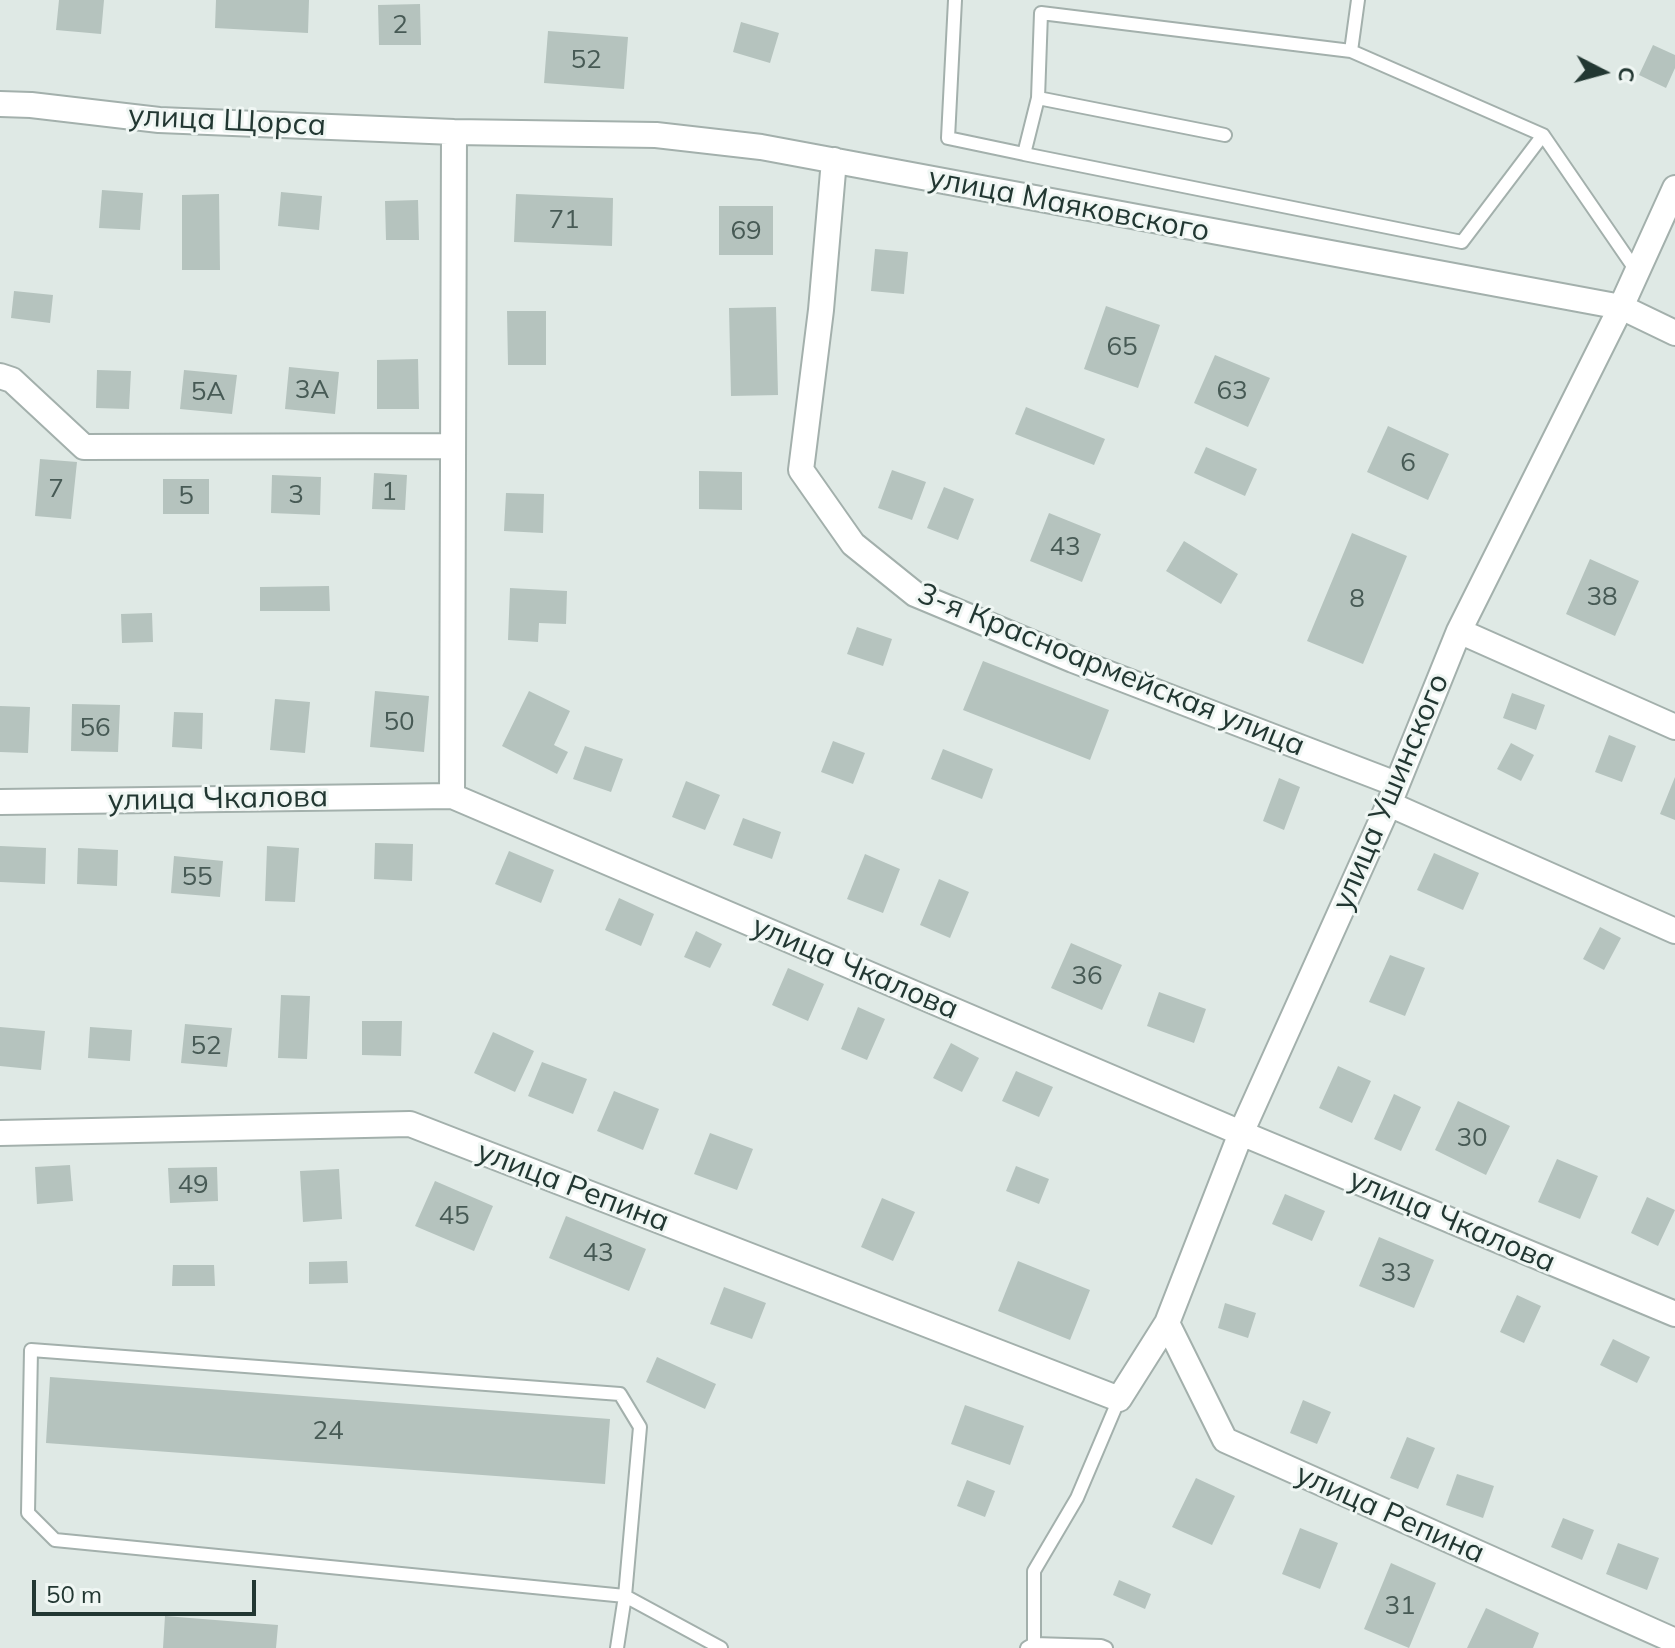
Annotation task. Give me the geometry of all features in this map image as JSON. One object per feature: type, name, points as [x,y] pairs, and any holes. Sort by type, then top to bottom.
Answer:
[{"type":"street","name":"улица Щорса","points":[[0,104],[159,120],[454,132]]},
{"type":"street","name":"улица Маяковского","points":[[454,132],[656,135],[761,147],[1621,307],[1675,333]]},
{"type":"street","points":[[452,796],[454,132]]},
{"type":"street","name":"3-я Красноармейская улица","points":[[834,160],[821,310],[801,470],[853,544],[915,594],[1393,794],[1675,931]]},
{"type":"street","name":"улица Ушинского","points":[[1119,1399],[1167,1323],[1241,1133],[1393,794],[1459,631],[1621,307],[1675,188]]},
{"type":"street","points":[[0,376],[12,380],[84,447],[451,446]]},
{"type":"street","points":[[1459,631],[1675,727]]},
{"type":"street","name":"улица Чкалова","points":[[0,802],[452,796],[1241,1133],[1675,1314]]},
{"type":"street","name":"улица Репина","points":[[0,1133],[410,1124],[1119,1399]]},
{"type":"street","name":"улица Репина","points":[[1167,1323],[1225,1440],[1675,1641]]},
{"type":"lane","points":[[955,0],[948,138],[1462,242],[1543,135]]},
{"type":"lane","points":[[1351,51],[1358,0]]},
{"type":"lane","points":[[1024,154],[1038,98],[1041,7],[1351,51],[1543,135],[1637,272]]},
{"type":"lane","points":[[1038,98],[1225,135]]},
{"type":"lane","points":[[617,1648],[625,1596],[640,1427],[620,1394],[31,1350],[28,1513],[55,1540],[625,1596],[721,1648]]},
{"type":"lane","points":[[1106,1648],[1031,1646],[1034,1571],[1077,1498],[1119,1399]]},
{"type":"building","points":[[59,0],[104,0],[101,34],[56,30]]},
{"type":"building","points":[[216,0],[309,0],[308,33],[215,28]]},
{"type":"building","points":[[420,4],[421,45],[379,45],[378,5]]},
{"type":"building","points":[[741,22],[779,33],[770,63],[733,52]]},
{"type":"building","points":[[548,31],[628,37],[624,89],[544,83]]},
{"type":"building","points":[[1653,45],[1675,55],[1675,68],[1666,88],[1639,75]]},
{"type":"building","points":[[102,190],[143,193],[140,230],[99,228]]},
{"type":"building","points":[[281,192],[322,196],[319,230],[278,226]]},
{"type":"building","points":[[219,194],[220,270],[182,270],[182,195]]},
{"type":"building","points":[[516,194],[613,198],[612,246],[514,242]]},
{"type":"building","points":[[418,200],[419,240],[386,240],[385,201]]},
{"type":"building","points":[[719,206],[773,206],[773,255],[719,255]]},
{"type":"building","points":[[875,249],[908,252],[904,294],[871,291]]},
{"type":"building","points":[[14,291],[53,295],[50,323],[11,318]]},
{"type":"building","points":[[1106,306],[1160,325],[1138,388],[1084,369]]},
{"type":"building","points":[[776,307],[778,395],[731,396],[729,308]]},
{"type":"building","points":[[507,311],[546,311],[546,365],[508,365]]},
{"type":"building","points":[[1215,355],[1270,378],[1248,427],[1194,403]]},
{"type":"building","points":[[418,359],[419,409],[377,409],[377,360]]},
{"type":"building","points":[[289,367],[339,372],[335,414],[285,409]]},
{"type":"building","points":[[97,370],[131,371],[129,409],[96,408]]},
{"type":"building","points":[[184,370],[237,375],[232,414],[180,409]]},
{"type":"building","points":[[1026,407],[1105,439],[1094,465],[1015,434]]},
{"type":"building","points":[[1388,426],[1449,454],[1428,500],[1367,472]]},
{"type":"building","points":[[1206,447],[1257,469],[1245,496],[1194,473]]},
{"type":"building","points":[[40,459],[77,462],[71,519],[35,516]]},
{"type":"building","points":[[892,470],[926,482],[912,520],[878,508]]},
{"type":"building","points":[[699,471],[742,472],[742,510],[699,509]]},
{"type":"building","points":[[374,473],[407,475],[405,510],[372,509]]},
{"type":"building","points":[[272,475],[321,477],[320,515],[271,513]]},
{"type":"building","points":[[163,479],[209,479],[209,514],[163,514]]},
{"type":"building","points":[[944,487],[974,499],[958,540],[927,528]]},
{"type":"building","points":[[506,493],[544,494],[543,533],[504,531]]},
{"type":"building","points":[[1049,513],[1101,534],[1082,582],[1030,561]]},
{"type":"building","points":[[1352,533],[1407,556],[1363,664],[1307,641]]},
{"type":"building","points":[[1184,541],[1238,574],[1221,604],[1166,571]]},
{"type":"building","points":[[1590,559],[1639,581],[1615,636],[1566,614]]},
{"type":"building","points":[[329,586],[330,611],[260,611],[260,587]]},
{"type":"building","points":[[510,588],[567,591],[566,624],[539,623],[538,642],[508,640]]},
{"type":"building","points":[[152,613],[153,642],[122,643],[121,614]]},
{"type":"building","points":[[857,627],[892,639],[883,666],[847,654]]},
{"type":"building","points":[[983,661],[1109,710],[1090,760],[963,710]]},
{"type":"building","points":[[375,691],[429,696],[424,752],[370,747]]},
{"type":"building","points":[[529,691],[570,711],[554,745],[568,752],[557,774],[502,746]]},
{"type":"building","points":[[1512,693],[1545,705],[1536,730],[1503,718]]},
{"type":"building","points":[[275,699],[310,702],[305,753],[270,750]]},
{"type":"building","points":[[72,704],[120,705],[118,752],[71,751]]},
{"type":"building","points":[[0,706],[30,707],[28,753],[0,752]]},
{"type":"building","points":[[174,712],[203,713],[202,749],[172,747]]},
{"type":"building","points":[[1609,735],[1636,746],[1622,782],[1595,772]]},
{"type":"building","points":[[833,741],[865,753],[853,784],[821,772]]},
{"type":"building","points":[[1511,743],[1534,755],[1521,781],[1497,769]]},
{"type":"building","points":[[585,746],[623,759],[611,792],[573,779]]},
{"type":"building","points":[[943,749],[993,769],[982,799],[931,779]]},
{"type":"building","points":[[1675,777],[1675,820],[1660,814]]},
{"type":"building","points":[[1279,778],[1300,787],[1284,830],[1263,821]]},
{"type":"building","points":[[686,781],[720,795],[705,830],[672,817]]},
{"type":"building","points":[[743,818],[781,832],[772,859],[733,845]]},
{"type":"building","points":[[375,843],[413,844],[412,881],[374,879]]},
{"type":"building","points":[[0,846],[46,848],[45,884],[0,882]]},
{"type":"building","points":[[267,846],[299,848],[295,902],[265,901]]},
{"type":"building","points":[[78,848],[118,850],[117,886],[77,884]]},
{"type":"building","points":[[509,851],[554,870],[541,903],[495,884]]},
{"type":"building","points":[[1434,853],[1479,873],[1463,910],[1417,890]]},
{"type":"building","points":[[865,854],[900,869],[883,913],[847,899]]},
{"type":"building","points":[[174,856],[223,861],[220,897],[171,893]]},
{"type":"building","points":[[939,879],[969,892],[950,938],[920,925]]},
{"type":"building","points":[[619,898],[654,914],[641,946],[605,930]]},
{"type":"building","points":[[1600,927],[1621,938],[1604,970],[1583,959]]},
{"type":"building","points":[[696,931],[722,944],[710,968],[684,957]]},
{"type":"building","points":[[1071,943],[1122,965],[1102,1010],[1051,988]]},
{"type":"building","points":[[1390,955],[1425,968],[1405,1016],[1369,1002]]},
{"type":"building","points":[[788,968],[824,984],[808,1021],[772,1005]]},
{"type":"building","points":[[1159,992],[1206,1009],[1194,1043],[1147,1026]]},
{"type":"building","points":[[281,995],[310,996],[307,1059],[278,1058]]},
{"type":"building","points":[[858,1007],[885,1019],[867,1060],[841,1049]]},
{"type":"building","points":[[362,1021],[402,1021],[401,1056],[362,1055]]},
{"type":"building","points":[[185,1024],[232,1028],[227,1067],[181,1063]]},
{"type":"building","points":[[0,1027],[45,1031],[41,1070],[0,1066]]},
{"type":"building","points":[[90,1027],[132,1030],[130,1061],[88,1058]]},
{"type":"building","points":[[493,1032],[534,1051],[515,1092],[474,1073]]},
{"type":"building","points":[[951,1043],[979,1058],[962,1092],[933,1078]]},
{"type":"building","points":[[542,1062],[587,1079],[573,1114],[528,1096]]},
{"type":"building","points":[[1338,1066],[1371,1081],[1352,1123],[1319,1108]]},
{"type":"building","points":[[1016,1071],[1053,1087],[1039,1117],[1002,1101]]},
{"type":"building","points":[[614,1091],[659,1109],[643,1150],[597,1131]]},
{"type":"building","points":[[1394,1094],[1421,1107],[1401,1151],[1374,1139]]},
{"type":"building","points":[[1458,1101],[1510,1126],[1486,1175],[1435,1150]]},
{"type":"building","points":[[710,1133],[753,1149],[737,1190],[694,1174]]},
{"type":"building","points":[[1557,1159],[1598,1176],[1580,1219],[1538,1202]]},
{"type":"building","points":[[70,1165],[73,1201],[37,1204],[35,1167]]},
{"type":"building","points":[[1016,1166],[1049,1179],[1039,1204],[1006,1191]]},
{"type":"building","points":[[217,1167],[218,1201],[170,1203],[168,1168]]},
{"type":"building","points":[[339,1169],[342,1219],[303,1222],[300,1171]]},
{"type":"building","points":[[435,1181],[493,1206],[474,1251],[415,1226]]},
{"type":"building","points":[[1285,1194],[1325,1211],[1312,1241],[1272,1224]]},
{"type":"building","points":[[1647,1197],[1675,1210],[1658,1246],[1631,1233]]},
{"type":"building","points":[[882,1198],[915,1212],[893,1261],[861,1247]]},
{"type":"building","points":[[566,1216],[646,1249],[629,1291],[549,1258]]},
{"type":"building","points":[[1379,1237],[1434,1260],[1414,1308],[1359,1286]]},
{"type":"building","points":[[347,1261],[348,1283],[309,1284],[309,1262]]},
{"type":"building","points":[[1018,1261],[1090,1290],[1070,1340],[998,1311]]},
{"type":"building","points":[[173,1265],[214,1265],[215,1286],[172,1286]]},
{"type":"building","points":[[724,1287],[766,1303],[752,1339],[710,1324]]},
{"type":"building","points":[[1517,1295],[1541,1306],[1524,1343],[1500,1332]]},
{"type":"building","points":[[1225,1303],[1256,1313],[1248,1338],[1218,1328]]},
{"type":"building","points":[[1613,1339],[1650,1357],[1637,1383],[1600,1365]]},
{"type":"building","points":[[657,1357],[716,1384],[705,1409],[646,1382]]},
{"type":"building","points":[[50,1377],[610,1419],[605,1484],[46,1443]]},
{"type":"building","points":[[1303,1400],[1331,1412],[1317,1444],[1290,1433]]},
{"type":"building","points":[[965,1405],[1024,1426],[1010,1465],[951,1444]]},
{"type":"building","points":[[1407,1437],[1435,1448],[1418,1489],[1390,1478]]},
{"type":"building","points":[[1457,1474],[1494,1486],[1483,1518],[1446,1505]]},
{"type":"building","points":[[1196,1478],[1235,1496],[1212,1545],[1172,1527]]},
{"type":"building","points":[[967,1480],[995,1491],[985,1517],[957,1506]]},
{"type":"building","points":[[1563,1518],[1594,1530],[1582,1560],[1551,1547]]},
{"type":"building","points":[[1300,1528],[1338,1543],[1320,1589],[1282,1574]]},
{"type":"building","points":[[1618,1543],[1659,1558],[1647,1590],[1606,1574]]},
{"type":"building","points":[[1391,1563],[1436,1583],[1409,1648],[1364,1629]]},
{"type":"building","points":[[1119,1580],[1151,1594],[1145,1609],[1113,1595]]},
{"type":"building","points":[[1486,1608],[1539,1633],[1533,1648],[1467,1648]]},
{"type":"building","points":[[165,1616],[278,1625],[276,1648],[163,1648]]}]
